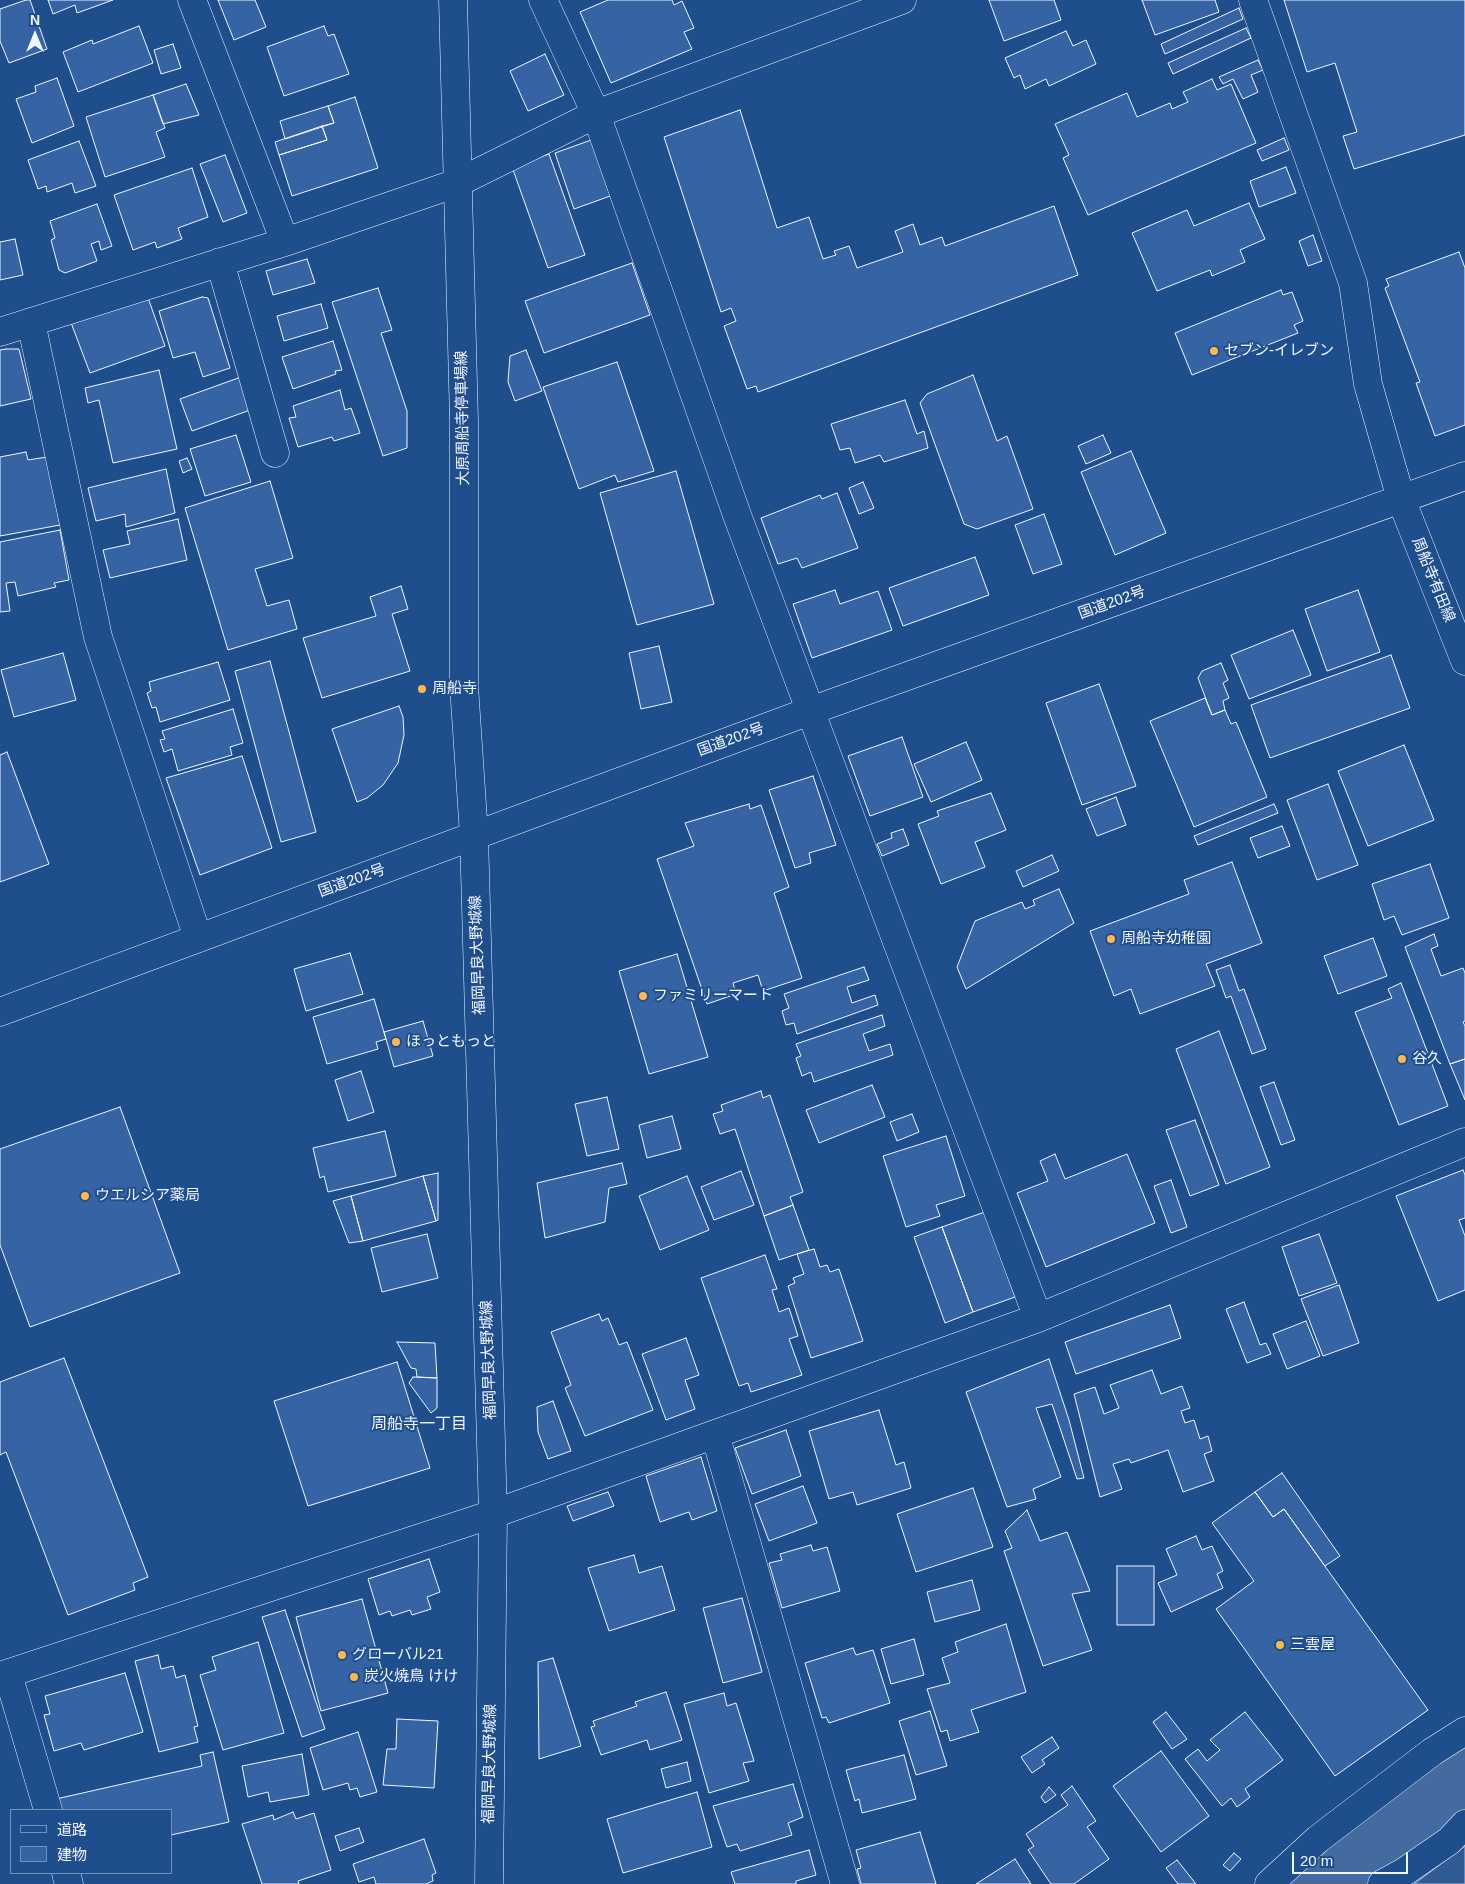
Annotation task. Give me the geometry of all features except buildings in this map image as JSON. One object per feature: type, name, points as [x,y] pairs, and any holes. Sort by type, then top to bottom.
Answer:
[{"type":"main road","points":[[192,0],[285,242]]},
{"type":"main road","name":"大原周船寺停車場線","points":[[453,0],[464,421],[464,686],[474,835]]},
{"type":"main road","points":[[543,0],[596,114],[730,497],[1038,1318]]},
{"type":"main road","points":[[0,332],[285,242],[457,182],[596,114],[902,0]]},
{"type":"main road","name":"周船寺有田線","points":[[1252,0],[1353,283],[1368,384],[1401,498],[1465,661]]},
{"type":"main road","points":[[220,262],[275,453]]},
{"type":"main road","points":[[31,322],[98,636],[198,938]]},
{"type":"main road","name":"国道202号","points":[[0,1012],[810,711],[1465,476]]},
{"type":"main road","name":"福岡早良大野城線","points":[[474,835],[493,1514],[489,1884]]},
{"type":"main road","points":[[48,1809],[4,1675],[493,1514],[1038,1318],[1465,1142]]},
{"type":"main road","points":[[715,1434],[845,1884]]},
{"type":"main road","points":[[1269,1884],[1318,1839],[1432,1752],[1465,1732]]},
{"type":"main road","points":[[1382,1884],[1404,1872],[1449,1840],[1465,1824]]},
{"type":"shaded area","points":[[1465,1846],[1465,1884],[1414,1884],[1418,1881]]},
{"type":"waterway","points":[[1326,1884],[1341,1869],[1465,1779]]},
{"type":"place","name":"セブン-イレブン","points":[[1214,351]]},
{"type":"place","name":"周船寺","points":[[422,689]]},
{"type":"place","name":"周船寺幼稚園","points":[[1111,939]]},
{"type":"place","name":"ファミリーマート","points":[[643,996]]},
{"type":"place","name":"ほっともっと","points":[[396,1042]]},
{"type":"place","name":"谷久","points":[[1402,1059]]},
{"type":"place","name":"ウエルシア薬局","points":[[85,1196]]},
{"type":"place","name":"三雲屋","points":[[1280,1645]]},
{"type":"place","name":"グローバル21","points":[[342,1655]]},
{"type":"place","name":"炭火焼鳥 けけ","points":[[354,1677]]},
{"type":"district","name":"周船寺一丁目","points":[[419,1425]]}]
